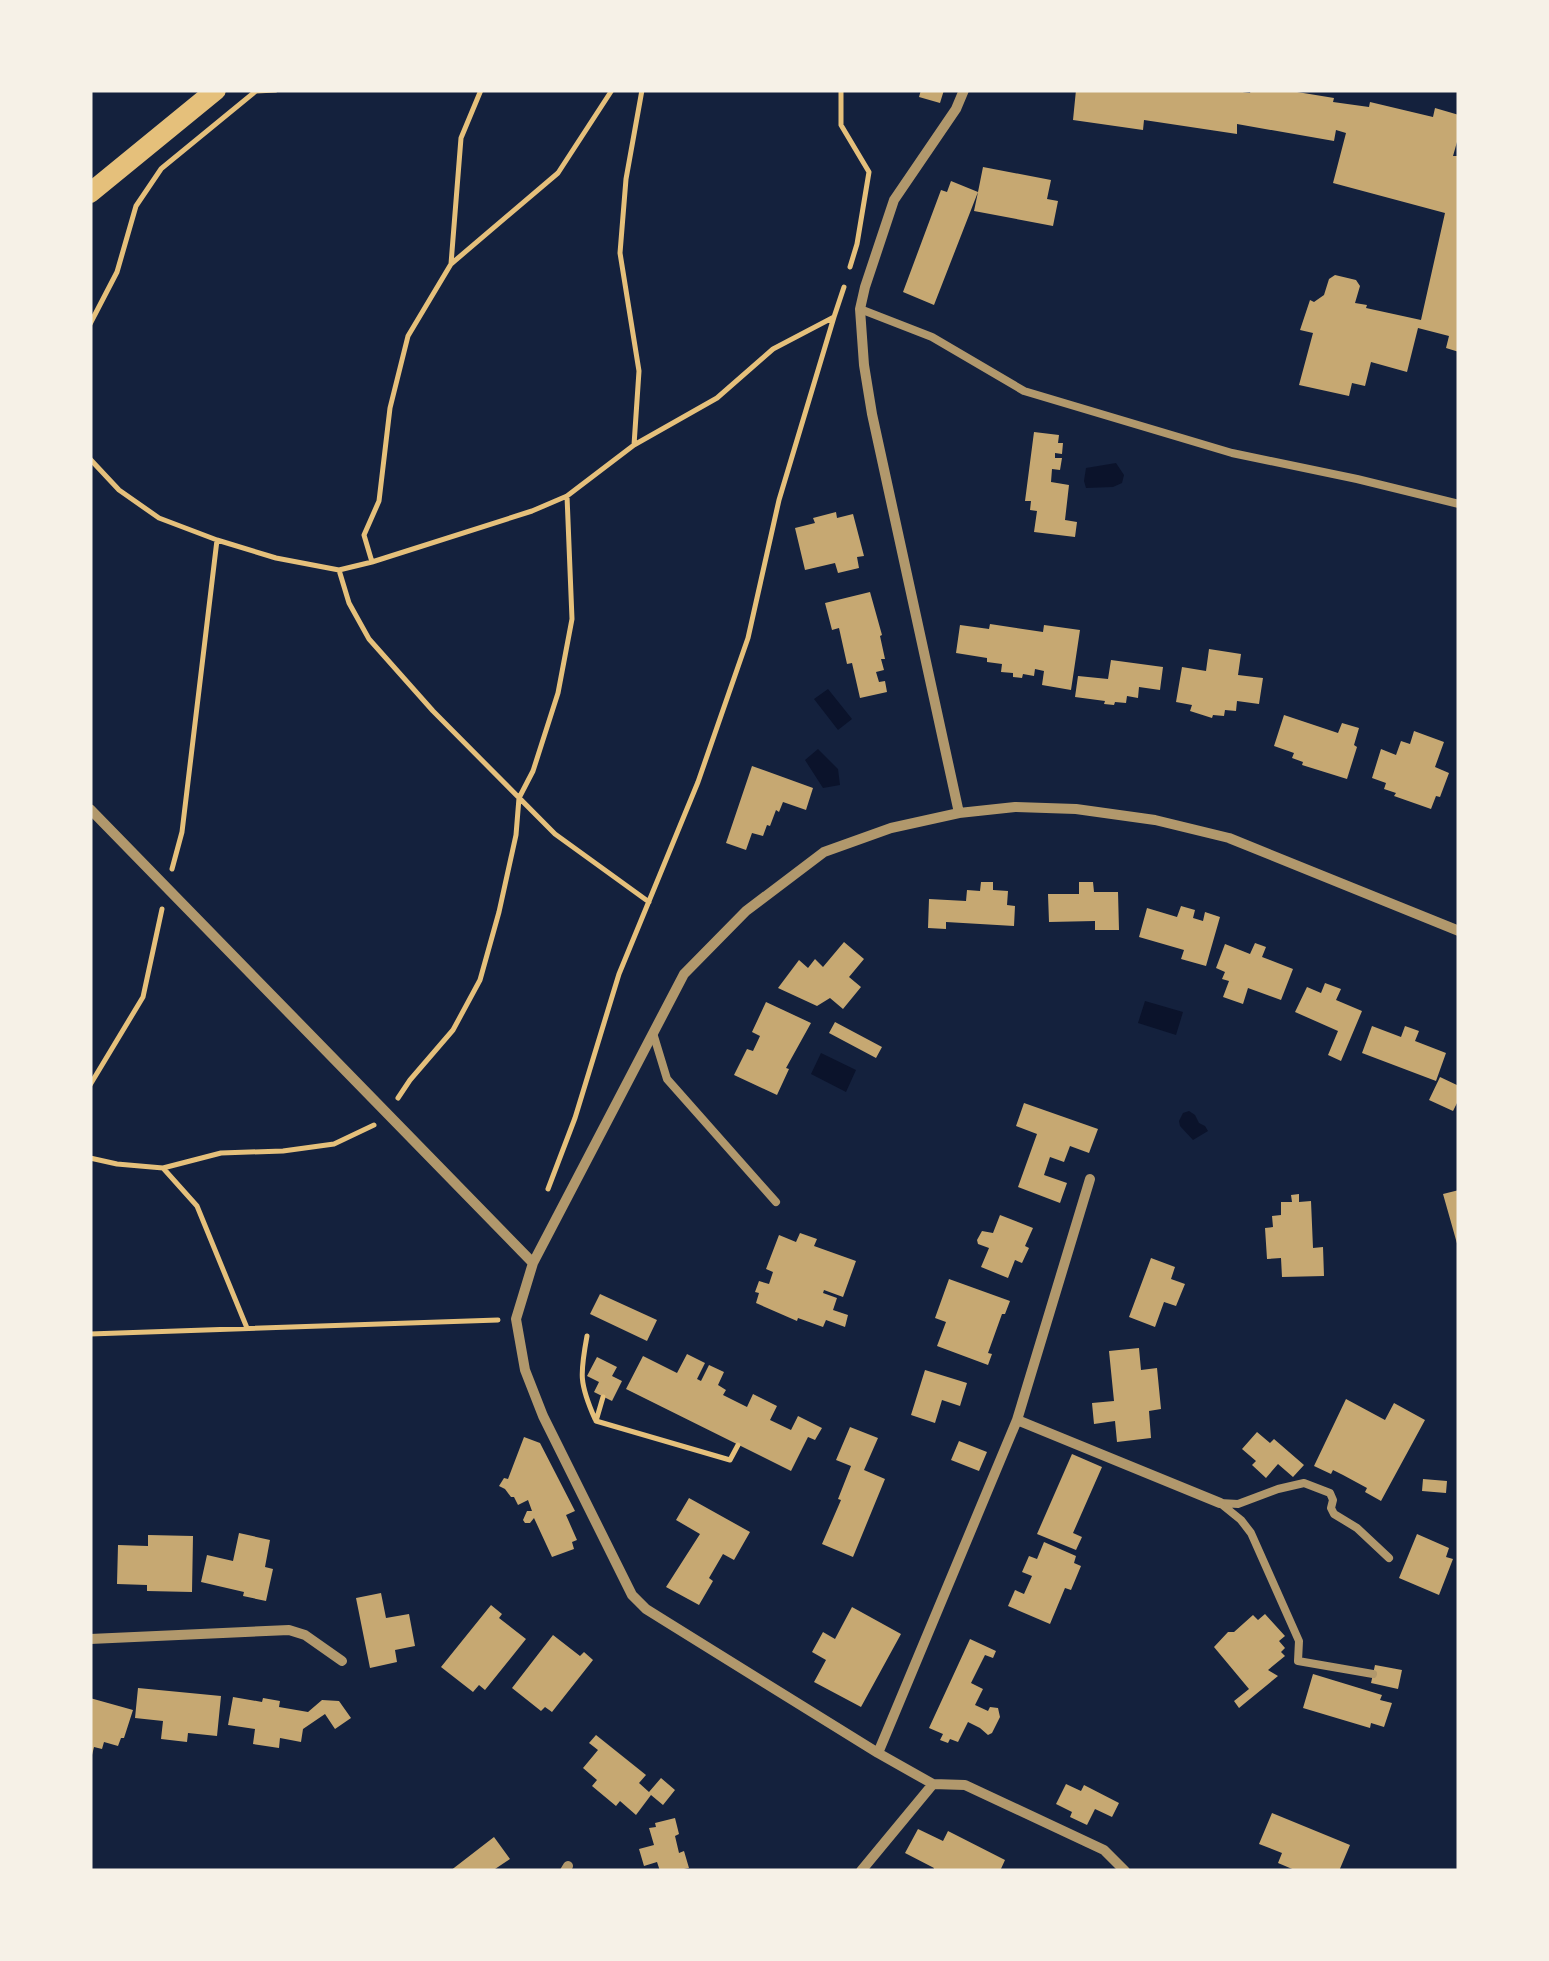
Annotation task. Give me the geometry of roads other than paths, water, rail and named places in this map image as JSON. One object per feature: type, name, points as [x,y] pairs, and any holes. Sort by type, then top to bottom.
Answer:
[{"type":"main road","points":[[90,193],[216,90]]},
{"type":"street","points":[[958,812],[872,414],[860,308],[894,200],[956,109],[964,90]]},
{"type":"street","points":[[1124,1871],[1104,1850],[965,1786],[933,1784],[662,1619],[632,1595],[525,1370],[516,1320],[533,1263],[684,974],[746,911],[824,852],[891,828],[958,812],[1015,807],[1076,808],[1154,820],[1228,838],[1459,931]]},
{"type":"street","points":[[90,809],[533,1263]]},
{"type":"street","points":[[878,1753],[1016,1420],[1090,1179]]},
{"type":"street","points":[[1016,1420],[1220,1502]]},
{"type":"street","points":[[90,1639],[289,1630],[305,1636],[342,1662]]},
{"type":"street","points":[[861,1871],[933,1784]]},
{"type":"lane","points":[[860,308],[932,337],[1024,391],[1232,453],[1459,504]]},
{"type":"lane","points":[[653,1033],[667,1080],[776,1202]]},
{"type":"lane","points":[[1220,1502],[1250,1501],[1291,1484],[1317,1487],[1330,1493],[1334,1514],[1357,1528],[1389,1558]]},
{"type":"lane","points":[[1220,1502],[1251,1532],[1300,1641],[1298,1660],[1372,1674]]},
{"type":"water","points":[[1116,463],[1124,475],[1122,483],[1086,488],[1086,468]]},
{"type":"water","points":[[828,689],[852,719],[838,730],[814,699]]},
{"type":"water","points":[[818,749],[838,769],[840,785],[823,788],[805,760]]},
{"type":"water","points":[[1145,1001],[1183,1012],[1176,1035],[1138,1023]]},
{"type":"water","points":[[821,1053],[856,1070],[846,1092],[811,1074]]},
{"type":"water","points":[[1189,1111],[1208,1131],[1193,1140],[1179,1121]]}]
